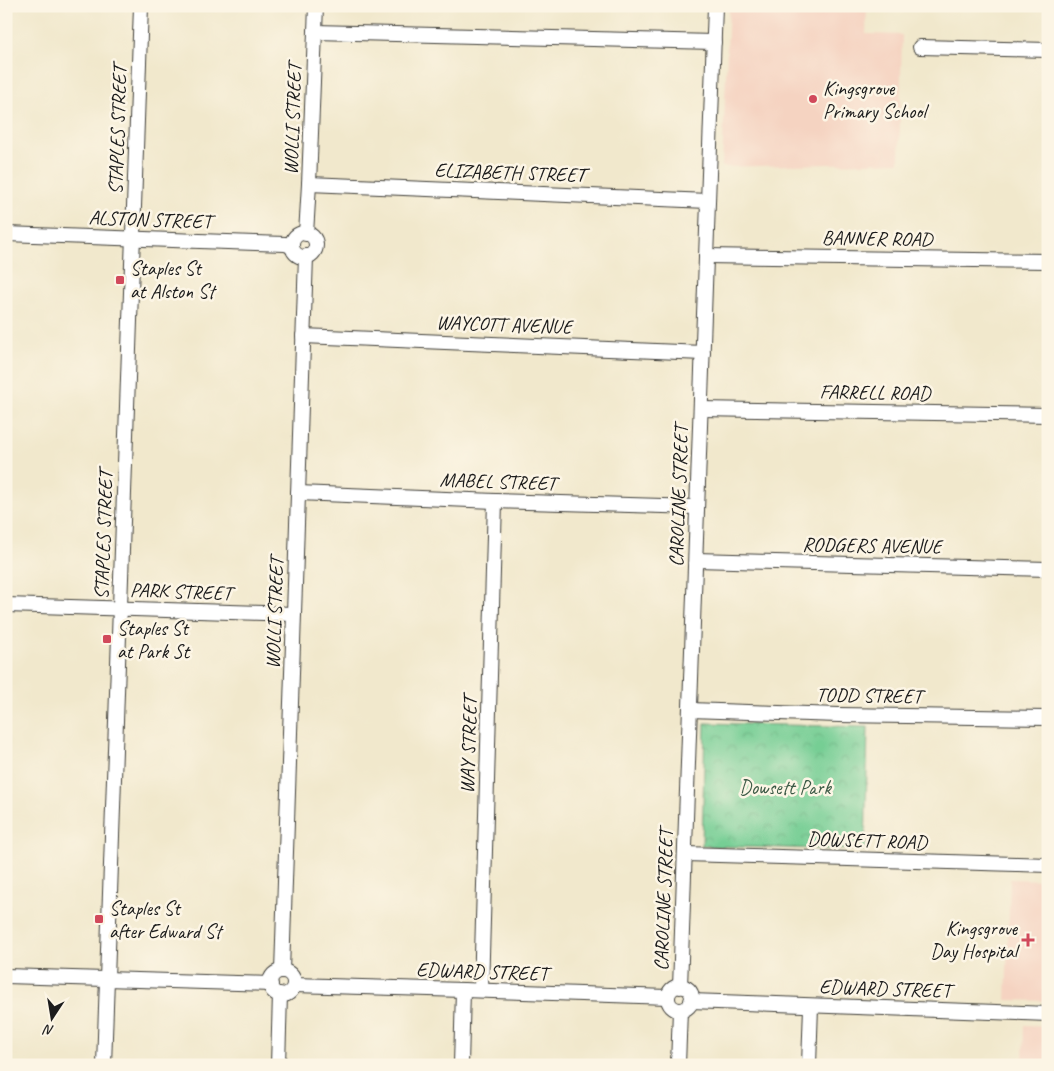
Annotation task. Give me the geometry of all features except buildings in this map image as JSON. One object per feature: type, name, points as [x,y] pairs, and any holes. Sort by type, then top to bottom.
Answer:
[{"type":"street","name":"STAPLES STREET","points":[[104,1065],[142,6]]},
{"type":"street","name":"WOLLI STREET","points":[[306,234],[316,6]]},
{"type":"street","name":"CAROLINE STREET","points":[[680,987],[715,6]]},
{"type":"street","points":[[315,32],[714,42]]},
{"type":"street","points":[[920,47],[1048,50]]},
{"type":"street","name":"ELIZABETH STREET","points":[[309,184],[708,201]]},
{"type":"street","name":"ALSTON STREET","points":[[6,234],[285,244],[292,246]]},
{"type":"street","points":[[299,234],[306,234],[312,238],[315,245],[313,252],[306,256],[298,255],[292,246],[294,239],[299,234]]},
{"type":"street","name":"WOLLI STREET","points":[[282,971],[306,256]]},
{"type":"street","name":"BANNER ROAD","points":[[706,256],[1048,261]]},
{"type":"street","name":"WAYCOTT AVENUE","points":[[303,336],[703,353]]},
{"type":"street","name":"FARRELL ROAD","points":[[701,409],[1048,416]]},
{"type":"street","name":"MABEL STREET","points":[[298,493],[697,507]]},
{"type":"street","name":"WAY STREET","points":[[481,990],[495,501]]},
{"type":"street","name":"RODGERS AVENUE","points":[[696,560],[1048,569]]},
{"type":"street","name":"PARK STREET","points":[[6,605],[294,614]]},
{"type":"street","name":"TODD STREET","points":[[690,710],[1048,718]]},
{"type":"street","name":"DOWSETT ROAD","points":[[685,854],[1048,865]]},
{"type":"street","points":[[282,971],[289,973],[294,982],[293,989],[287,994],[280,994],[274,990],[271,984],[273,976],[282,971]]},
{"type":"street","points":[[6,976],[271,984]]},
{"type":"street","name":"EDWARD STREET","points":[[294,985],[668,997]]},
{"type":"street","points":[[678,1065],[685,1006],[691,994],[687,989],[680,987],[672,990],[668,997],[670,1005],[676,1009],[685,1006]]},
{"type":"street","points":[[461,1065],[463,990]]},
{"type":"street","points":[[278,1065],[280,994]]},
{"type":"street","name":"EDWARD STREET","points":[[685,1006],[811,1006],[1048,1014]]},
{"type":"street","points":[[809,1065],[811,1006]]},
{"type":"shaded area","name":"Kingsgrove Primary School","points":[[729,6],[867,6],[866,34],[902,35],[899,162],[722,167]]},
{"type":"shaded area","name":"Kingsgrove Day Hospital","points":[[1010,879],[1048,880],[1048,1001],[1006,1000]]},
{"type":"shaded area","points":[[1024,1025],[1048,1026],[1048,1065],[1023,1065]]},
{"type":"green space","name":"Dowsett Park","points":[[705,723],[868,727],[865,850],[702,846]]},
{"type":"place","name":"Kingsgrove Primary School","points":[[813,99]]},
{"type":"place","name":"Staples St at Alston St","points":[[120,280]]},
{"type":"place","name":"Staples St at Park St","points":[[107,639]]},
{"type":"place","name":"Staples St after Edward St","points":[[99,919]]},
{"type":"place","name":"Kingsgrove Day Hospital","points":[[1028,940]]}]
